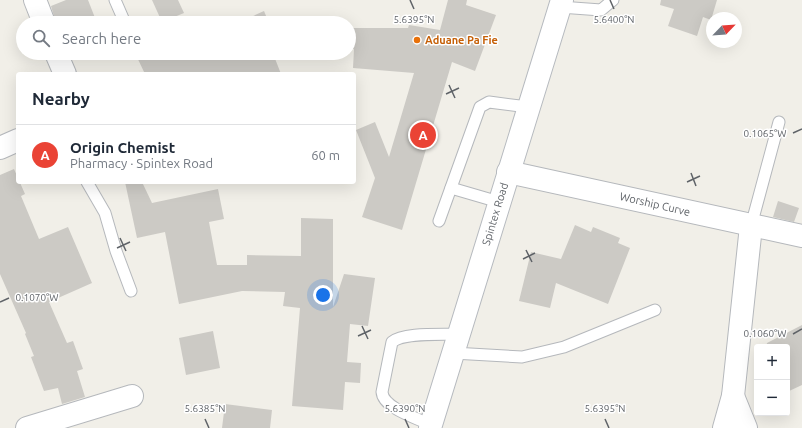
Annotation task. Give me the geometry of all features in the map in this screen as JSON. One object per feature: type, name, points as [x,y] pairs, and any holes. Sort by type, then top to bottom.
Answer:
[{"type":"street","points":[[35,0],[41,16]]},
{"type":"street","name":"Spintex Road","points":[[430,426],[561,3]]},
{"type":"street","points":[[59,60],[64,72]]},
{"type":"street","points":[[0,148],[16,141]]},
{"type":"street","name":"Worship Curve","points":[[508,172],[802,236]]},
{"type":"street","points":[[724,428],[733,396],[751,226]]},
{"type":"street","points":[[27,428],[132,396]]},
{"type":"street","points":[[733,396],[746,428]]},
{"type":"lane","points":[[115,0],[122,16]]},
{"type":"lane","points":[[561,3],[601,10],[613,0]]},
{"type":"lane","points":[[439,221],[480,107],[489,102],[528,107]]},
{"type":"lane","points":[[751,226],[779,122]]},
{"type":"lane","points":[[88,184],[105,213],[116,252],[131,291]]},
{"type":"lane","points":[[451,188],[499,202]]},
{"type":"lane","points":[[430,426],[388,404],[382,398],[388,354],[392,342],[396,338],[405,336],[522,357],[564,348],[655,310]]},
{"type":"building","points":[[66,0],[88,0],[94,16],[54,16],[51,6]]},
{"type":"building","points":[[152,0],[178,0],[184,13],[177,16],[159,16]]},
{"type":"building","points":[[448,0],[467,0],[466,5],[496,15],[475,71],[452,62],[402,230],[362,217],[375,178],[356,130],[375,122],[389,157],[414,73],[353,68],[353,60],[356,60],[356,28],[408,28],[409,25],[440,30]]},
{"type":"building","points":[[661,0],[717,0],[713,12],[706,12],[706,18],[703,17],[697,36],[668,26],[674,9],[660,5]]},
{"type":"building","points":[[264,11],[266,16],[253,16]]},
{"type":"building","points":[[138,60],[276,60],[280,72],[144,72]]},
{"type":"building","points":[[14,169],[16,174],[16,184],[21,184],[25,194],[21,196],[39,239],[68,227],[92,283],[49,302],[67,343],[73,341],[83,369],[77,371],[85,397],[62,404],[58,388],[44,391],[31,357],[34,356],[25,334],[26,333],[0,274],[0,175]]},
{"type":"building","points":[[125,184],[143,184],[152,203],[218,189],[224,219],[209,222],[217,265],[247,265],[247,255],[301,256],[301,218],[333,219],[333,307],[344,274],[375,278],[368,326],[350,324],[347,362],[361,363],[360,383],[345,382],[343,410],[292,406],[300,308],[283,306],[285,292],[242,291],[179,304],[165,232],[137,238]]},
{"type":"building","points":[[778,201],[799,208],[794,222],[773,217]]},
{"type":"building","points":[[575,225],[591,232],[593,227],[620,238],[618,243],[630,248],[608,304],[556,283],[550,308],[519,301],[531,252],[561,259]]},
{"type":"building","points":[[802,325],[802,385],[790,391],[790,344],[767,343]]},
{"type":"building","points":[[213,331],[220,368],[186,375],[179,338]]},
{"type":"building","points":[[225,404],[272,410],[270,428],[222,428]]},
{"type":"place","name":"Aduane Pa Fie","points":[[417,40]]},
{"type":"place","name":"Origin Chemist","points":[[423,135]]}]
